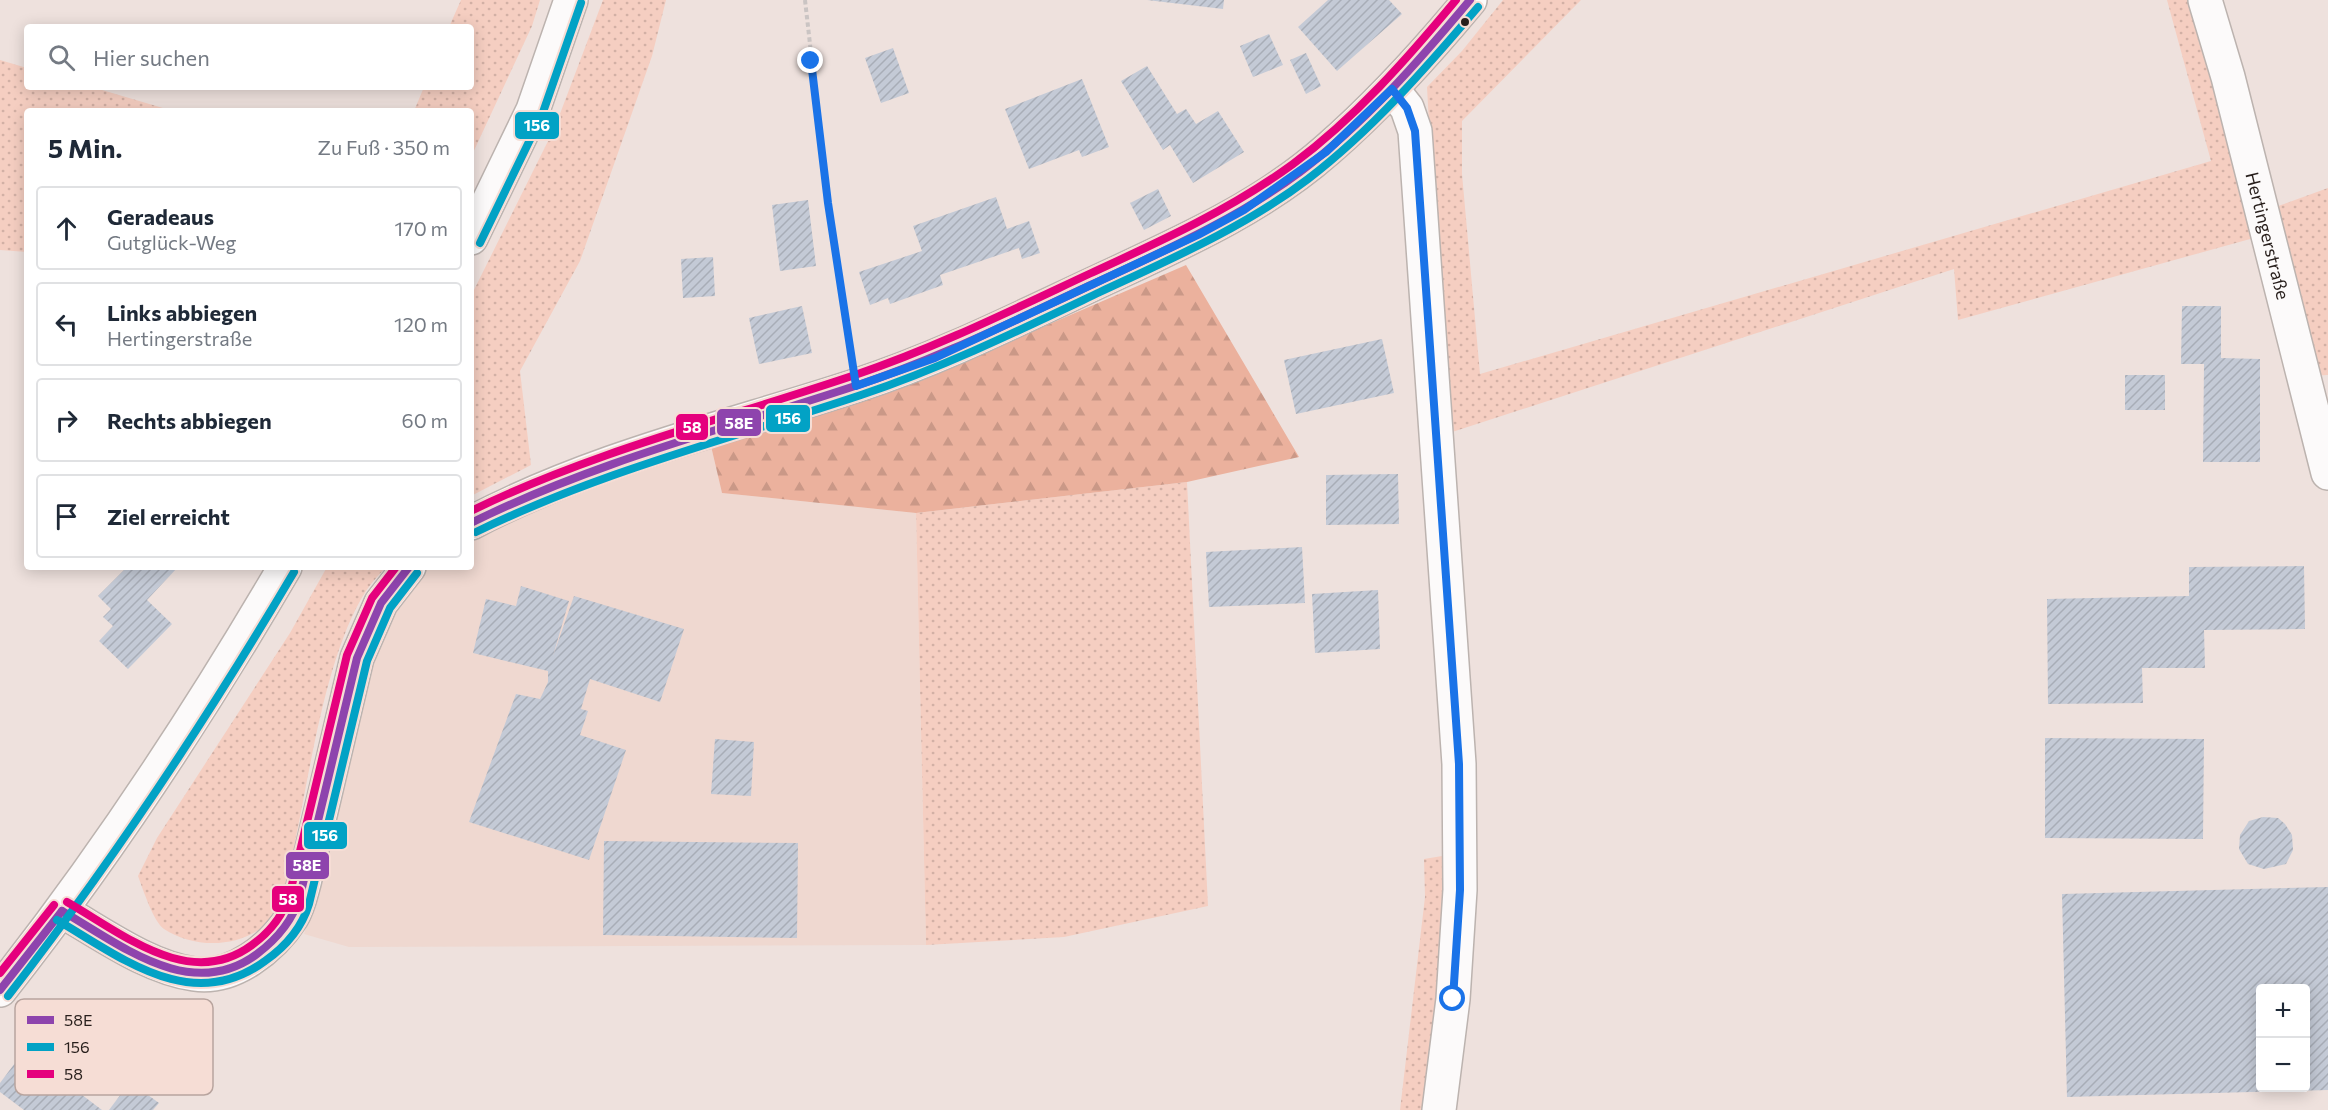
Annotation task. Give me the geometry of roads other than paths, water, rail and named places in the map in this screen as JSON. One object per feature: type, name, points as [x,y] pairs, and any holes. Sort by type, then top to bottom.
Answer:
[{"type":"street","points":[[474,232],[533,110],[571,0]]},
{"type":"street","points":[[474,521],[520,497],[580,472],[856,386],[935,358],[1198,235],[1244,210],[1326,152],[1392,89],[1470,0]]},
{"type":"street","name":"Hertingerstraße","points":[[2205,0],[2228,77],[2328,473]]},
{"type":"street","points":[[1392,89],[1407,108],[1415,131],[1459,764],[1460,901],[1453,999],[1439,1110]]},
{"type":"street","points":[[0,990],[62,911],[224,672],[283,570]]},
{"type":"street","points":[[62,911],[164,966],[196,975],[230,970],[250,960],[270,944],[293,916],[304,883],[357,658],[381,603],[407,570]]}]
